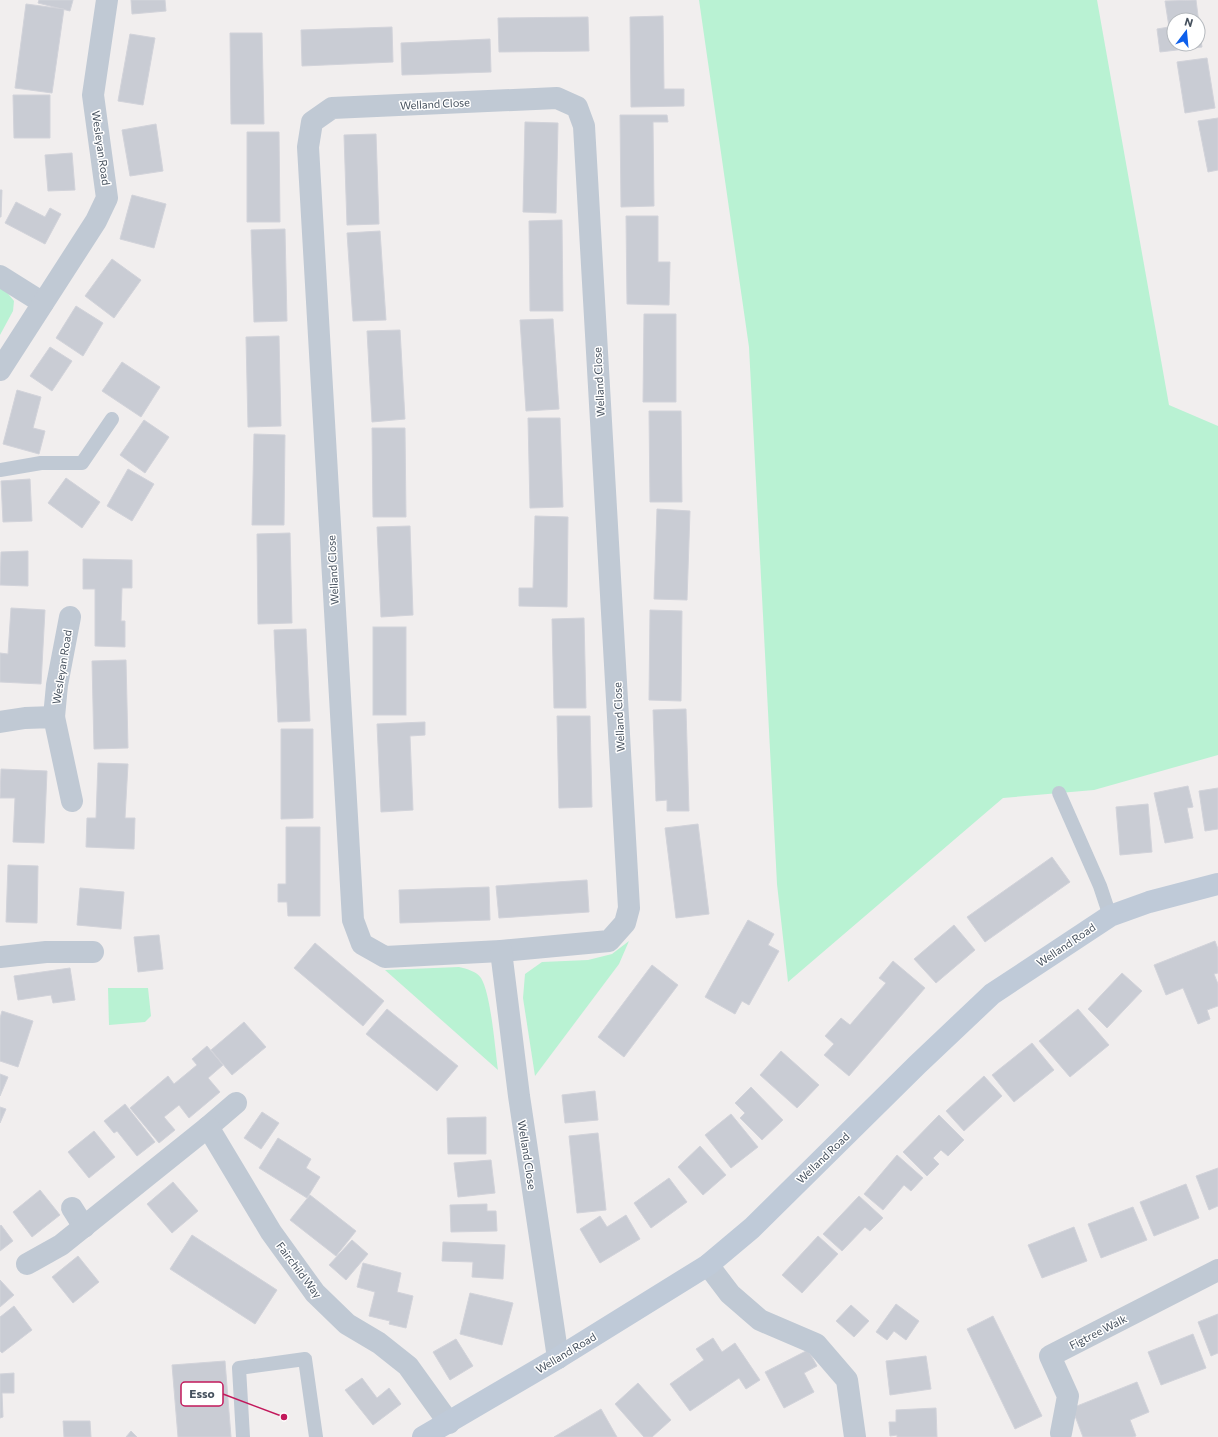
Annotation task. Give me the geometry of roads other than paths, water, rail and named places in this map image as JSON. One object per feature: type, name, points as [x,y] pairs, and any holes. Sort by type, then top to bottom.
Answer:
[{"type":"street","name":"Wesleyan Road","points":[[0,370],[96,221],[107,198],[93,95],[107,0]]},
{"type":"street","name":"Welland Close","points":[[557,98],[577,107],[584,126],[629,908],[625,923],[609,941],[501,951],[385,957],[362,944],[353,920],[308,147],[312,122],[332,108],[557,98]]},
{"type":"street","points":[[0,276],[43,303]]},
{"type":"street","name":"Wesleyan Road","points":[[70,617],[57,685],[54,717],[72,801]]},
{"type":"street","name":"Wesleyan Road","points":[[0,722],[25,718],[54,717]]},
{"type":"street","name":"Welland Road","points":[[423,1437],[558,1358],[708,1265],[752,1228],[916,1065],[992,994],[1110,916],[1149,902],[1218,884]]},
{"type":"street","name":"Welland Close","points":[[501,951],[518,1096],[558,1358]]},
{"type":"street","points":[[0,957],[46,952],[93,952]]},
{"type":"street","points":[[26,1264],[61,1245],[236,1103]]},
{"type":"street","name":"Fairchild Way","points":[[208,1127],[271,1232],[315,1293],[347,1324],[379,1343],[408,1366],[449,1423]]},
{"type":"street","points":[[72,1208],[84,1227]]},
{"type":"street","points":[[708,1265],[730,1294],[760,1320],[816,1344],[847,1380],[855,1437]]},
{"type":"street","name":"Figtree Walk","points":[[1061,1433],[1068,1396],[1050,1356],[1218,1270]]},
{"type":"lane","points":[[0,470],[41,463],[82,463],[112,419]]},
{"type":"lane","points":[[1058,793],[1100,886],[1110,916]]},
{"type":"lane","points":[[243,1437],[239,1368],[305,1360],[316,1437]]},
{"type":"place","name":"Esso","points":[[284,1417]]}]
